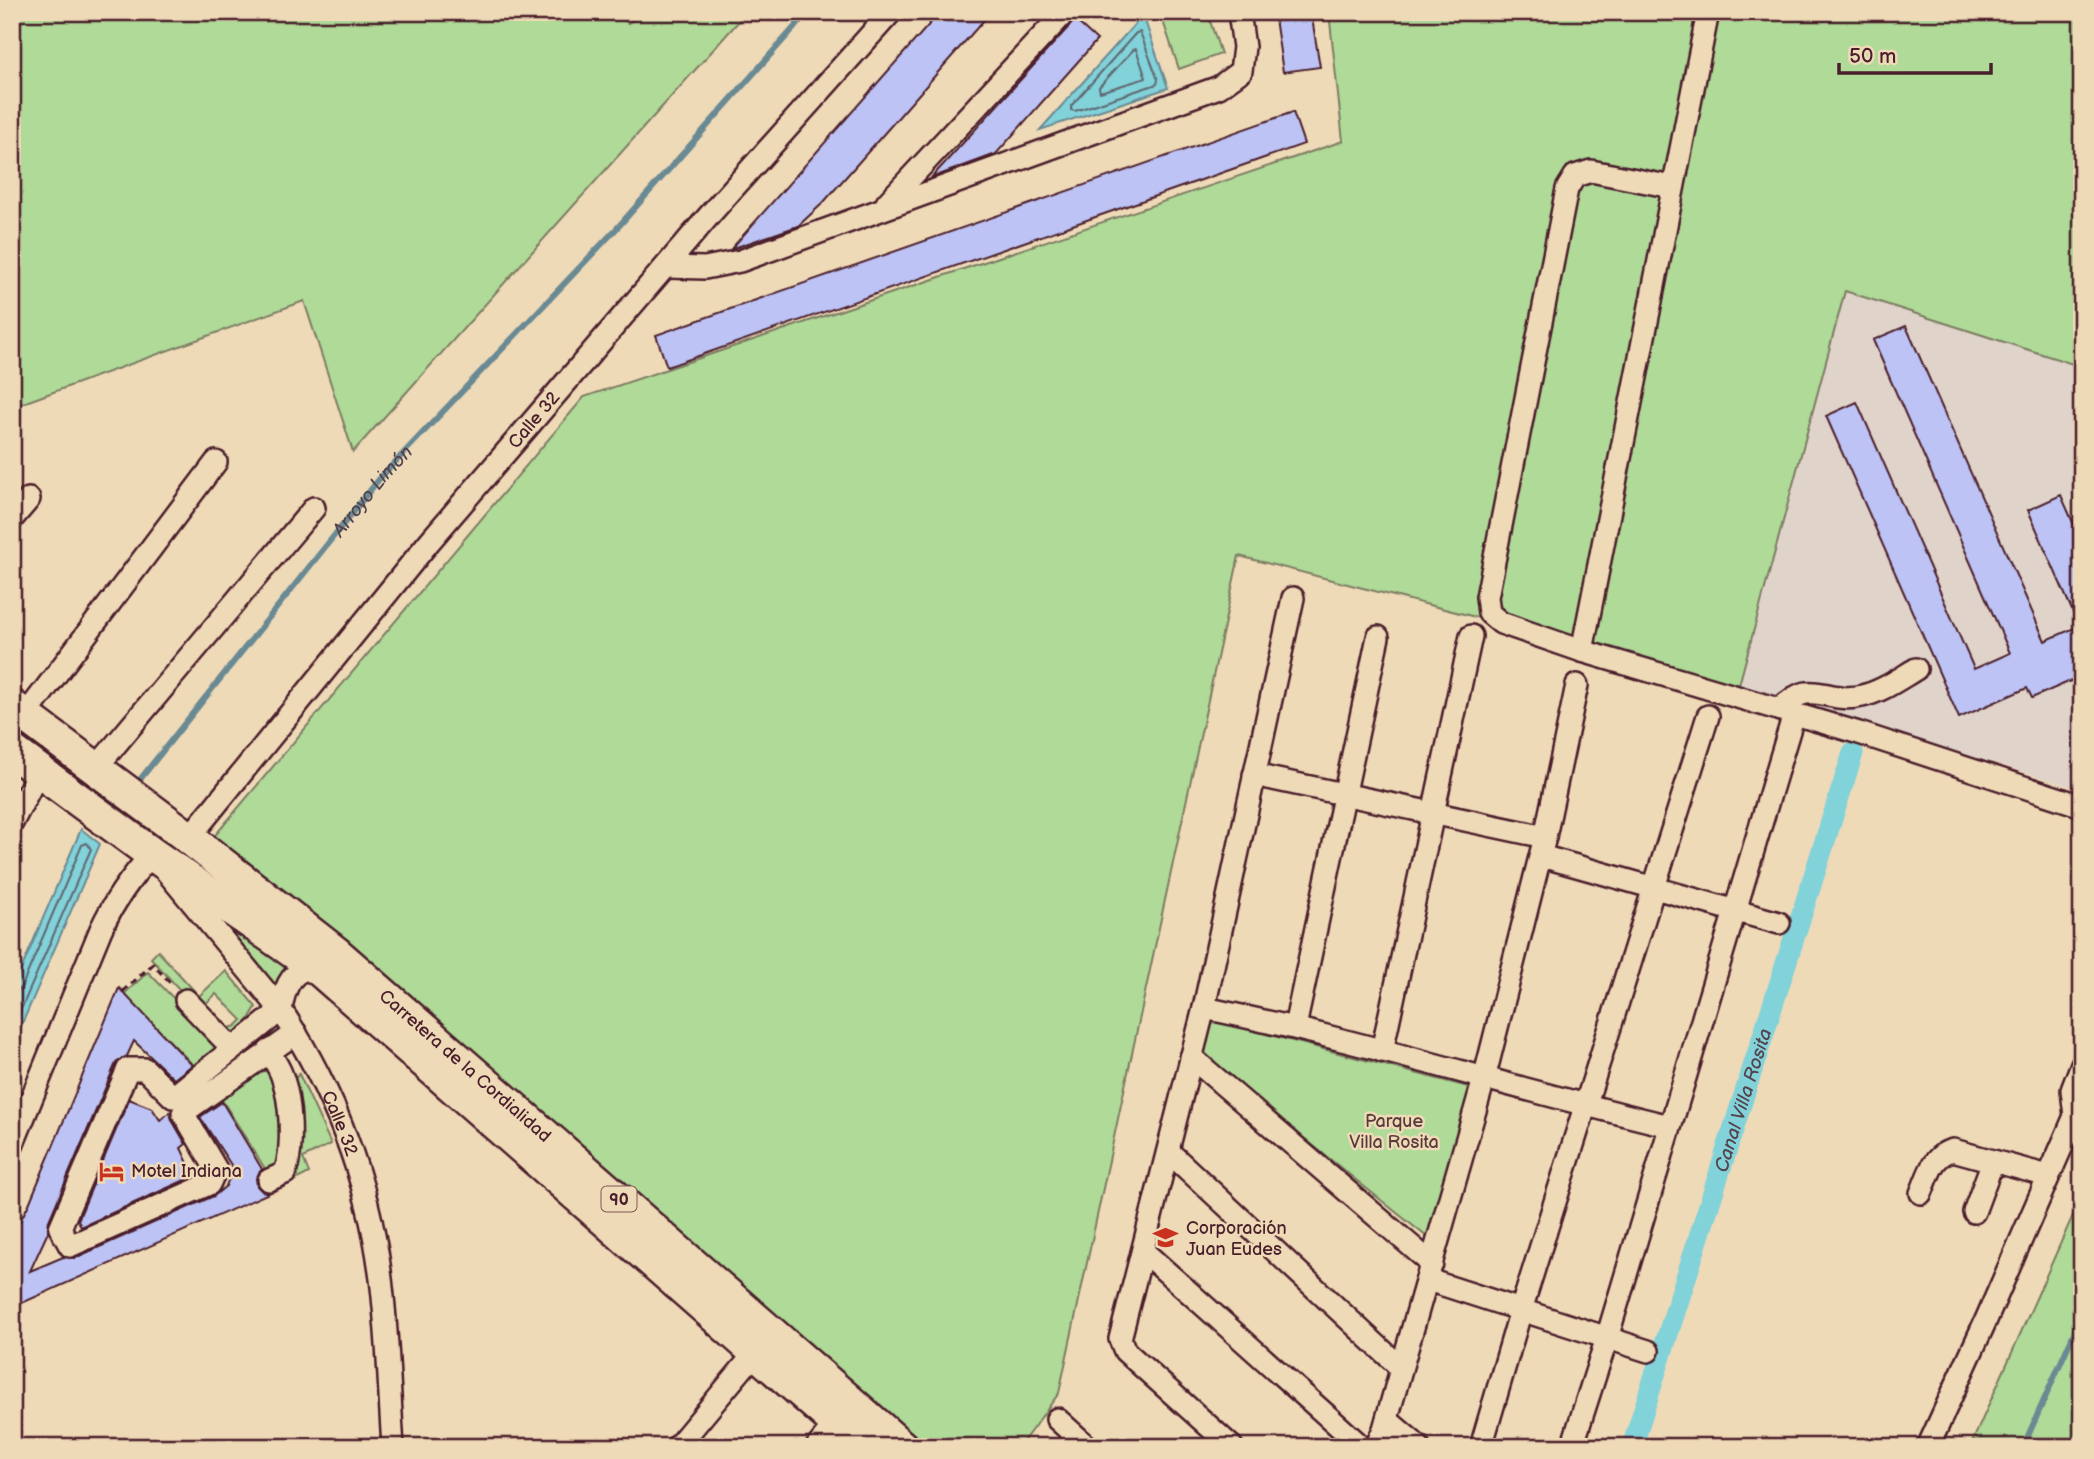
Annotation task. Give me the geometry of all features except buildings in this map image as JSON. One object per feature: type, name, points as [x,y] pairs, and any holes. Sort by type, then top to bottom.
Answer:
[{"type":"highway","name":"Carretera de la Cordialidad","points":[[19,711],[190,838],[335,952],[902,1447]]},
{"type":"highway","name":"Carretera de la Cordialidad","points":[[12,751],[143,848],[321,971],[756,1352],[827,1435],[864,1447]]},
{"type":"street","name":"Calle 32","points":[[190,838],[429,541],[713,211],[891,12]]},
{"type":"street","points":[[884,207],[1065,12]]},
{"type":"street","points":[[667,267],[705,268],[740,261],[1219,87],[1241,71],[1244,47],[1239,12]]},
{"type":"street","points":[[1582,651],[1708,12]]},
{"type":"street","points":[[1672,187],[1591,171],[1575,176],[1567,188],[1487,597],[1489,613],[1501,624],[1582,651],[1787,712],[2082,806]]},
{"type":"street","points":[[19,711],[216,462]]},
{"type":"street","points":[[12,519],[29,499]]},
{"type":"street","points":[[96,768],[314,508]]},
{"type":"street","points":[[1232,1447],[1136,1361],[1120,1339],[1204,1009],[1293,598]]},
{"type":"street","points":[[1382,1051],[1472,636]]},
{"type":"street","points":[[1295,1027],[1378,637]]},
{"type":"street","points":[[1572,1447],[1736,911],[1790,699],[1807,692],[1858,697],[1870,694],[1916,669]]},
{"type":"street","points":[[1376,1447],[1387,1420],[1484,1079],[1543,847],[1577,685]]},
{"type":"street","points":[[1481,1447],[1521,1310],[1708,716]]},
{"type":"street","points":[[12,823],[39,771]]},
{"type":"street","points":[[1254,775],[1433,813],[1543,847],[1655,888],[1779,923]]},
{"type":"street","name":"Calle 32","points":[[143,848],[281,1010],[296,1033],[349,1142],[364,1188],[380,1273],[393,1447]]},
{"type":"street","points":[[12,1146],[101,929],[112,906],[135,873],[143,848]]},
{"type":"street","points":[[296,1033],[183,1113],[216,1169],[209,1184],[70,1246],[60,1228],[128,1069],[145,1069],[173,1097],[281,1010],[284,991],[292,978],[306,970],[321,971]]},
{"type":"street","points":[[186,1000],[233,1049]]},
{"type":"street","points":[[1204,1009],[1295,1027],[1586,1106],[1670,1126]]},
{"type":"street","points":[[269,1051],[282,1076],[290,1116],[289,1163],[285,1173],[269,1180]]},
{"type":"street","points":[[1191,1057],[1430,1272],[1521,1310],[1648,1351]]},
{"type":"street","points":[[1928,1447],[2078,1108],[2072,1090],[2082,1064]]},
{"type":"street","points":[[1921,1193],[1935,1161],[1942,1153],[1952,1150],[2048,1176]]},
{"type":"street","points":[[1169,1152],[1401,1367]]},
{"type":"street","points":[[1974,1212],[1993,1161]]},
{"type":"street","points":[[1143,1251],[1362,1447]]},
{"type":"street","points":[[677,1447],[756,1352]]},
{"type":"street","points":[[1057,1419],[1088,1447]]},
{"type":"street","points":[[1387,1420],[1419,1447]]},
{"type":"path","points":[[122,992],[153,964],[186,1000]]},
{"type":"shaded area","points":[[1845,290],[2082,365],[2082,790],[1739,685]]},
{"type":"green space","points":[[12,12],[611,12],[628,23],[648,12],[747,12],[353,452],[304,301],[12,407]]},
{"type":"green space","points":[[1160,12],[1207,12],[1221,54],[1179,69]]},
{"type":"green space","points":[[1329,12],[2082,12],[2082,367],[1845,291],[1739,685],[1239,556],[1059,1393],[1019,1447],[917,1447],[212,839],[584,397],[1343,141]]},
{"type":"green space","points":[[168,870],[292,965],[280,975],[276,989]]},
{"type":"green space","points":[[158,951],[199,996],[226,971],[256,1007],[238,1038],[227,1033],[229,1028],[242,1020],[216,994],[201,1008],[188,999],[151,958]]},
{"type":"green space","points":[[148,972],[219,1045],[219,1052],[198,1070],[124,994]]},
{"type":"green space","name":"Parque Villa Rosita","points":[[1209,1019],[1472,1088],[1427,1237],[1199,1054]]},
{"type":"green space","points":[[262,1070],[272,1073],[279,1089],[280,1168],[269,1175],[219,1095]]},
{"type":"green space","points":[[299,1074],[331,1144],[303,1158],[309,1173],[284,1186],[281,1181],[292,1082]]},
{"type":"green space","points":[[2082,1195],[2082,1441],[2079,1447],[1970,1447]]},
{"type":"water","points":[[1143,15],[1168,88],[1040,130]]},
{"type":"water","points":[[81,829],[100,844],[12,1047],[12,991]]},
{"type":"waterway","name":"Arroyo Limón","points":[[134,787],[380,478],[618,227],[808,12]]},
{"type":"waterway","name":"Canal Villa Rosita","points":[[1632,1447],[1853,753]]},
{"type":"waterway","points":[[2023,1447],[2082,1315]]},
{"type":"place","name":"Motel Indiana","points":[[111,1171]]},
{"type":"place","name":"Corporación Juan Eudes","points":[[1166,1238]]}]
